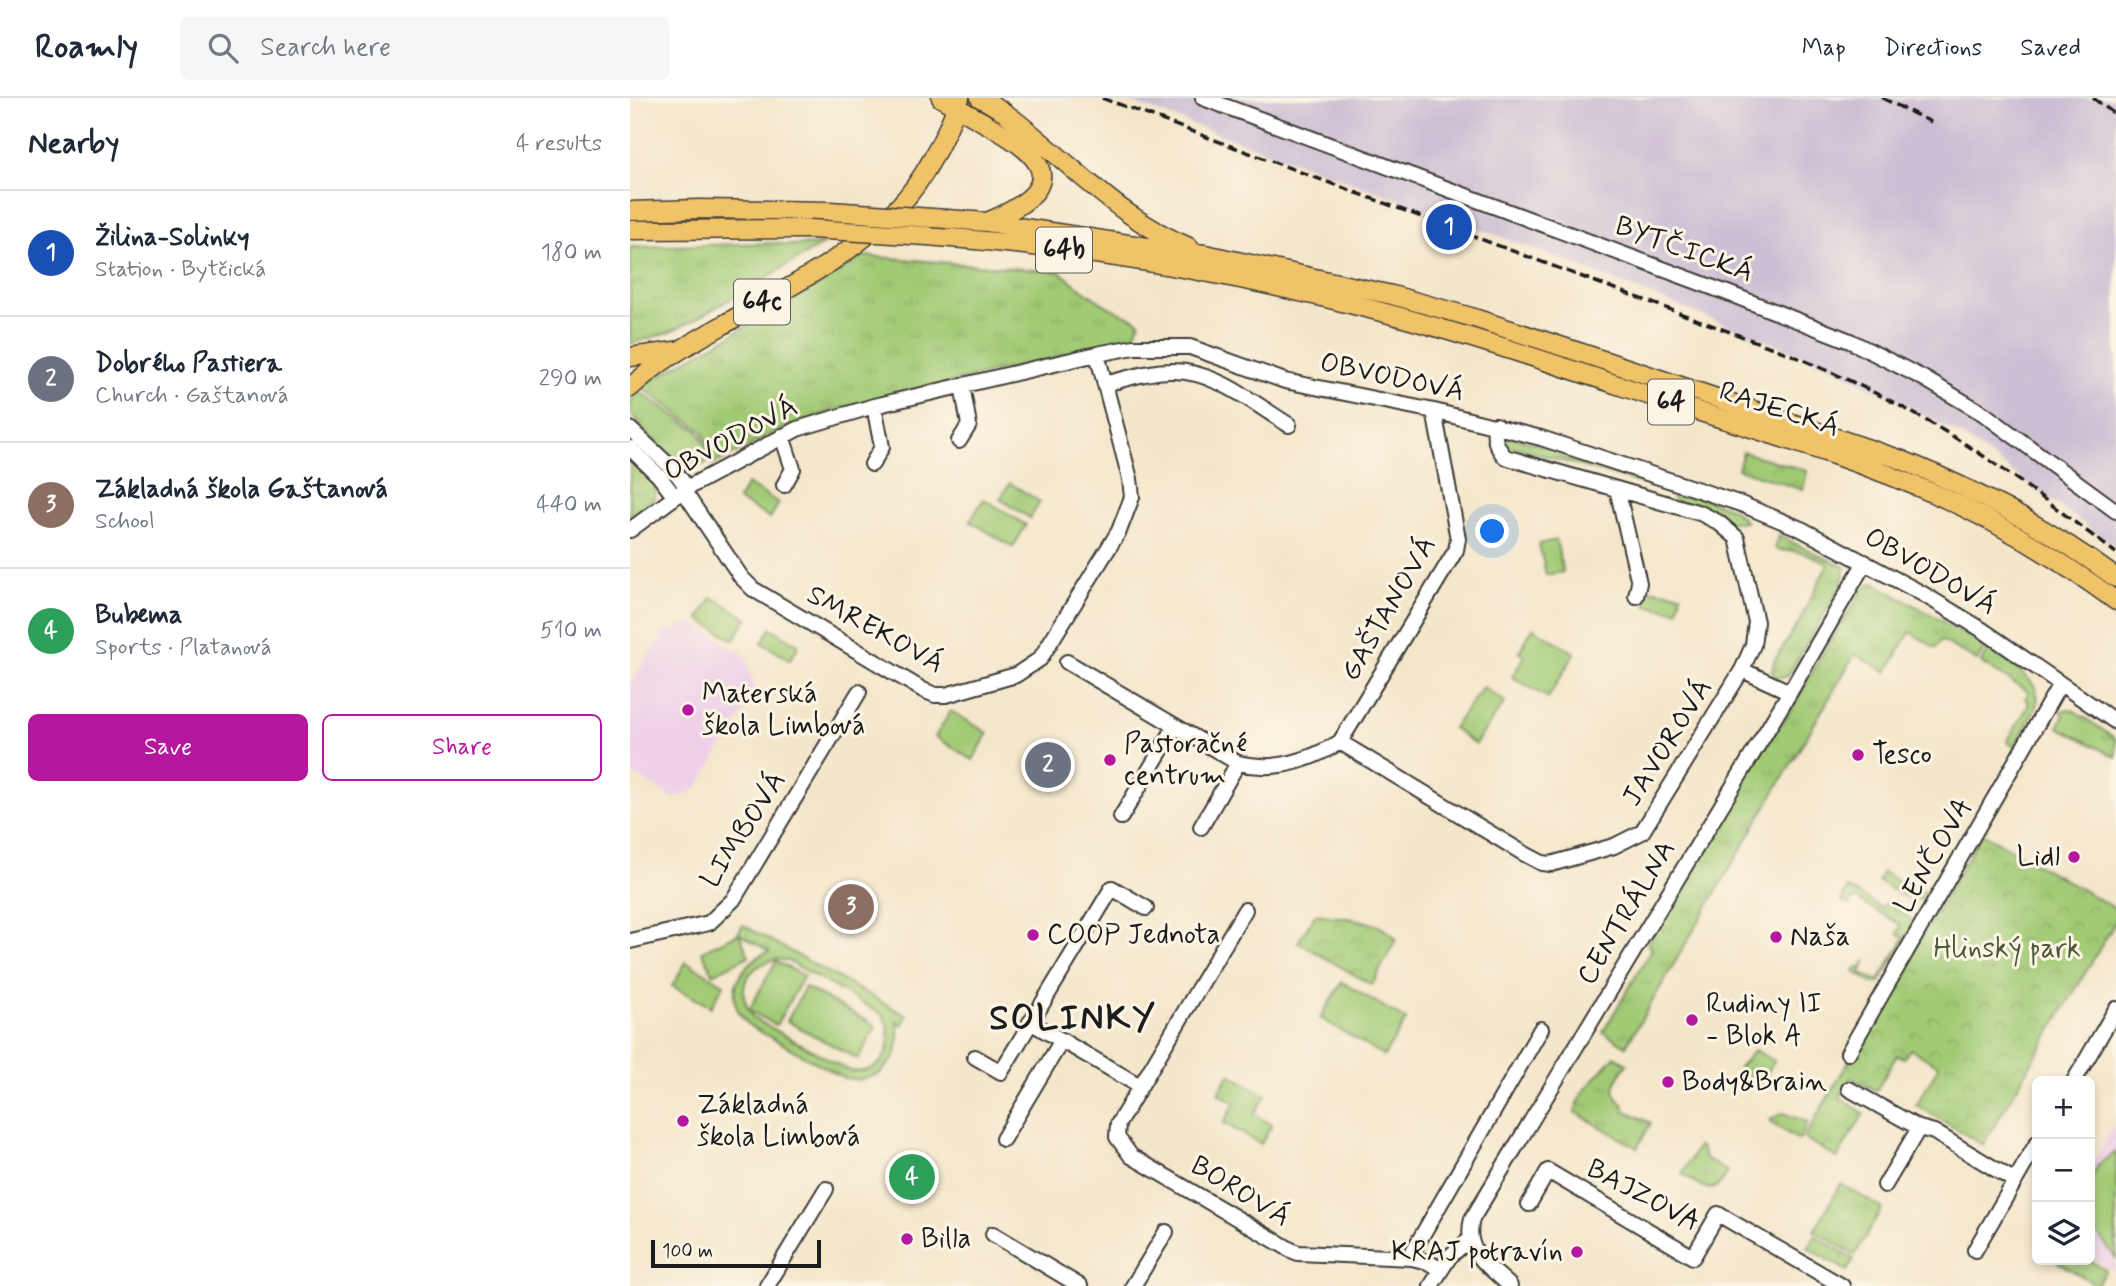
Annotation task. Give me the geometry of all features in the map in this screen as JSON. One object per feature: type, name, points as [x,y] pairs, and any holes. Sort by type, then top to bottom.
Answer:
[{"type":"main road","points":[[980,98],[1015,121],[1136,220],[1202,262]]},
{"type":"main road","points":[[952,101],[1027,149],[1041,173],[1039,186],[1032,197],[1024,204],[987,222]]},
{"type":"main road","name":"64c","points":[[678,351],[806,276],[878,226],[901,205],[918,182],[952,101]]},
{"type":"main road","name":"64b","points":[[630,211],[830,211],[987,222],[1167,250],[1202,262]]},
{"type":"main road","name":"64b","points":[[630,230],[810,229],[927,236],[1202,262]]},
{"type":"main road","name":"RAJECKÁ","points":[[1202,262],[1365,289],[1471,317],[1839,438],[1902,460],[1987,499],[2031,522],[2116,578]]},
{"type":"main road","name":"RAJECKÁ","points":[[1202,262],[1464,335],[1831,455],[1928,491],[1979,516],[2061,563],[2116,601]]},
{"type":"main road","points":[[630,357],[678,351]]},
{"type":"main road","points":[[630,372],[678,351]]},
{"type":"main road","points":[[630,388],[678,351]]},
{"type":"street","name":"BYTČICKÁ","points":[[1203,98],[1743,298],[1850,341],[1923,378],[1984,414],[2116,511]]},
{"type":"street","name":"OBVODOVÁ","points":[[630,530],[681,491],[782,436],[828,419],[1134,346],[1189,347],[1285,381],[1496,425],[1603,457],[1741,504],[1801,529],[1866,562],[1962,617],[2116,722]]},
{"type":"street","name":"SMREKOVÁ","points":[[681,491],[741,577],[753,589],[923,690],[935,695],[954,694],[1016,675],[1040,659],[1119,531],[1133,492],[1097,354]]},
{"type":"street","points":[[1105,384],[1153,372],[1172,370],[1193,373],[1232,390],[1289,425]]},
{"type":"street","points":[[959,441],[969,425],[962,385]]},
{"type":"street","points":[[872,464],[882,447],[874,406]]},
{"type":"street","name":"GAŠTANOVÁ","points":[[1340,742],[1455,550],[1458,539],[1434,411]]},
{"type":"street","name":"JAVOROVÁ","points":[[1340,742],[1523,853],[1542,863],[1551,863],[1614,846],[1642,832],[1742,670],[1753,645],[1756,622],[1737,538],[1718,522],[1700,513],[1505,457],[1497,448],[1493,433],[1496,425]]},
{"type":"street","points":[[630,429],[675,471],[681,491]]},
{"type":"street","points":[[782,436],[793,469],[784,485]]},
{"type":"street","points":[[630,448],[659,476],[681,491]]},
{"type":"street","points":[[1617,489],[1639,583],[1636,596]]},
{"type":"street","name":"CENTRÁLNA","points":[[1429,1286],[1455,1251],[1469,1240],[1472,1219],[1478,1207],[1866,562]]},
{"type":"street","points":[[1067,662],[1238,764],[1270,767],[1321,754],[1340,742]]},
{"type":"street","name":"JAVOROVÁ","points":[[1742,670],[1790,692]]},
{"type":"street","name":"LENČOVA","points":[[1848,1053],[2060,684]]},
{"type":"street","name":"LIMBOVÁ","points":[[630,942],[709,923],[733,900],[859,692]]},
{"type":"street","points":[[1121,817],[1175,727]]},
{"type":"street","points":[[1201,827],[1238,764]]},
{"type":"street","points":[[975,1057],[1001,1072],[1112,888],[1146,908]]},
{"type":"street","name":"BOROVÁ","points":[[1245,910],[1118,1124],[1117,1137],[1131,1156],[1291,1250],[1307,1254],[1411,1258],[1427,1262],[1441,1270]]},
{"type":"street","points":[[2077,1076],[2116,1009]]},
{"type":"street","points":[[1030,1021],[1140,1086]]},
{"type":"street","points":[[1429,1286],[1411,1258],[1541,1029]]},
{"type":"street","points":[[1003,1139],[1062,1040]]},
{"type":"street","points":[[1849,1088],[1919,1128],[1934,1132],[2015,1181]]},
{"type":"street","points":[[1885,1185],[1919,1128]]},
{"type":"street","points":[[1975,1250],[2032,1152]]},
{"type":"street","name":"BAJZOVA","points":[[1528,1204],[1548,1171],[1693,1256],[1718,1214],[1842,1286]]},
{"type":"street","points":[[767,1286],[826,1189]]},
{"type":"street","points":[[1133,1286],[1166,1232]]},
{"type":"street","points":[[993,1234],[1070,1284]]},
{"type":"street","points":[[1469,1240],[1476,1252],[1510,1286]]},
{"type":"shaded area","points":[[1120,98],[2116,98],[2116,547],[1961,435],[1837,369],[1545,253]]},
{"type":"shaded area","name":"Materská škola Limbová","points":[[693,623],[746,656],[755,693],[696,790],[672,798],[630,772],[630,684],[665,630]]},
{"type":"shaded area","points":[[2116,1122],[2116,1273],[2095,1260],[2095,1159]]},
{"type":"green space","points":[[824,244],[694,320],[670,332],[630,344],[630,247]]},
{"type":"green space","points":[[864,256],[1060,272],[1100,302],[1140,322],[1135,333],[1117,343],[834,410],[776,432],[714,464],[710,462],[708,445],[702,431],[643,388],[645,384],[783,306]]},
{"type":"green space","points":[[638,391],[698,431],[705,444],[707,463],[685,465],[645,431],[630,410],[630,404]]},
{"type":"green space","points":[[1502,434],[1566,452],[1733,509],[1746,522],[1725,522],[1673,499],[1672,492],[1514,447],[1511,455],[1501,441]]},
{"type":"green space","points":[[1743,452],[1807,471],[1803,490],[1738,469]]},
{"type":"green space","points":[[630,456],[649,475],[656,489],[650,503],[630,522]]},
{"type":"green space","points":[[1010,483],[1040,502],[1030,518],[1000,499]]},
{"type":"green space","points":[[747,484],[779,503],[770,518],[738,500]]},
{"type":"green space","points":[[984,499],[1026,525],[1013,547],[970,521]]},
{"type":"green space","points":[[1779,536],[1845,567],[1842,584],[1787,677],[1774,677],[1774,661],[1799,622],[1828,564],[1803,553],[1777,550],[1775,547]]},
{"type":"green space","points":[[1556,540],[1563,572],[1546,575],[1539,544]]},
{"type":"green space","points":[[1873,583],[1985,647],[1977,661],[1941,640],[1936,648],[1910,632],[1887,672],[1855,654],[1626,1046],[1603,1032],[1652,949],[1648,946],[1658,919],[1751,766],[1792,709],[1818,661],[1864,588]]},
{"type":"green space","points":[[1648,589],[1681,594],[1678,611],[1646,606]]},
{"type":"green space","points":[[712,597],[747,618],[734,640],[699,619]]},
{"type":"green space","points":[[771,628],[799,645],[790,660],[762,643]]},
{"type":"green space","points":[[1533,628],[1575,653],[1548,698],[1512,677],[1525,656],[1519,652]]},
{"type":"green space","points":[[1989,649],[2029,679],[2037,695],[2035,709],[2015,747],[2007,742],[2028,706],[2025,699],[2029,692],[1981,663]]},
{"type":"green space","points":[[1483,687],[1505,702],[1475,744],[1453,728]]},
{"type":"green space","points":[[2073,710],[2116,739],[2116,757],[2058,727],[2064,716],[2061,711]]},
{"type":"green space","points":[[951,711],[988,733],[973,760],[935,737]]},
{"type":"green space","name":"Hlinský park","points":[[1982,833],[2116,909],[2116,921],[1983,1145],[1916,1105],[1939,1066],[1910,1049],[1904,1058],[1897,1055],[1876,1091],[1851,1078],[1839,1098],[1864,1113],[1837,1158],[1804,1138]]},
{"type":"green space","points":[[1883,872],[1914,890],[1934,889],[1921,899],[1907,897],[1878,881]]},
{"type":"green space","points":[[1848,888],[1882,908],[1886,903],[1902,912],[1912,922],[1913,926],[1879,983],[1872,983],[1854,972],[1857,967],[1861,969],[1866,960],[1861,974],[1879,981],[1904,938],[1897,933],[1901,925],[1854,898],[1849,905],[1841,901]]},
{"type":"green space","points":[[1316,914],[1370,923],[1396,939],[1372,985],[1298,942]]},
{"type":"green space","points":[[743,925],[907,1016],[902,1025],[897,1021],[899,1038],[895,1057],[879,1074],[858,1080],[844,1078],[750,1026],[736,1005],[737,984],[749,965],[769,951],[739,934],[749,956],[713,974],[702,951],[738,934]],"holes":[[[778,959],[788,961],[883,1015],[889,1037],[885,1056],[879,1063],[871,1069],[848,1070],[753,1018],[750,1011],[776,1025],[804,976],[776,961],[749,1010],[744,992],[748,977],[760,965]]]},
{"type":"green space","points":[[686,962],[724,984],[711,1007],[672,986]]},
{"type":"green space","points":[[1342,982],[1406,1020],[1384,1056],[1320,1018]]},
{"type":"green space","points":[[805,987],[876,1026],[858,1059],[787,1021]]},
{"type":"green space","points":[[1755,1050],[1774,1061],[1761,1083],[1739,1067]]},
{"type":"green space","points":[[1615,1056],[1627,1064],[1615,1085],[1615,1095],[1624,1105],[1624,1110],[1651,1123],[1637,1148],[1575,1112],[1582,1093]]},
{"type":"green space","points":[[1229,1074],[1266,1095],[1254,1114],[1272,1125],[1261,1144],[1224,1123],[1235,1103],[1218,1093]]},
{"type":"green space","points":[[1783,1113],[1808,1122],[1799,1140],[1771,1123],[1771,1119]]},
{"type":"green space","points":[[1698,1146],[1705,1158],[1728,1172],[1717,1186],[1702,1186],[1682,1174]]},
{"type":"green space","points":[[2116,1152],[2116,1258],[2095,1231],[2095,1172],[2099,1164]]},
{"type":"green space","points":[[1841,1184],[1882,1208],[1855,1255],[1814,1231]]},
{"type":"green space","points":[[1815,1236],[1854,1259],[1847,1271],[1808,1248]]},
{"type":"green space","points":[[2095,1264],[2106,1270],[2097,1285],[2063,1265]]},
{"type":"railway","points":[[1102,98],[1826,370],[1894,403],[1976,451],[2116,553]]},
{"type":"railway","points":[[1882,98],[1931,122]]},
{"type":"railway","points":[[2093,98],[2116,115]]},
{"type":"place","name":"Žilina-Solinky","points":[[1449,227]]},
{"type":"place","name":"Materská škola Limbová","points":[[688,710]]},
{"type":"place","name":"Tesco","points":[[1858,755]]},
{"type":"place","name":"Pastoračné centrum","points":[[1110,760]]},
{"type":"place","name":"Dobrého Pastiera","points":[[1048,765]]},
{"type":"place","name":"Lidl","points":[[2074,857]]},
{"type":"place","name":"Základná škola Gaštanová","points":[[851,907]]},
{"type":"place","name":"COOP Jednota","points":[[1033,935]]},
{"type":"place","name":"Naša","points":[[1776,937]]},
{"type":"place","name":"Rudiny II - Blok A","points":[[1692,1020]]},
{"type":"place","name":"Body&Brain","points":[[1668,1082]]},
{"type":"place","name":"Základná škola Limbová","points":[[683,1121]]},
{"type":"place","name":"Bubema","points":[[912,1177]]},
{"type":"place","name":"Billa","points":[[907,1239]]},
{"type":"place","name":"KRAJ potravín","points":[[1577,1252]]},
{"type":"district","name":"SOLINKY","points":[[1073,1019]]}]
